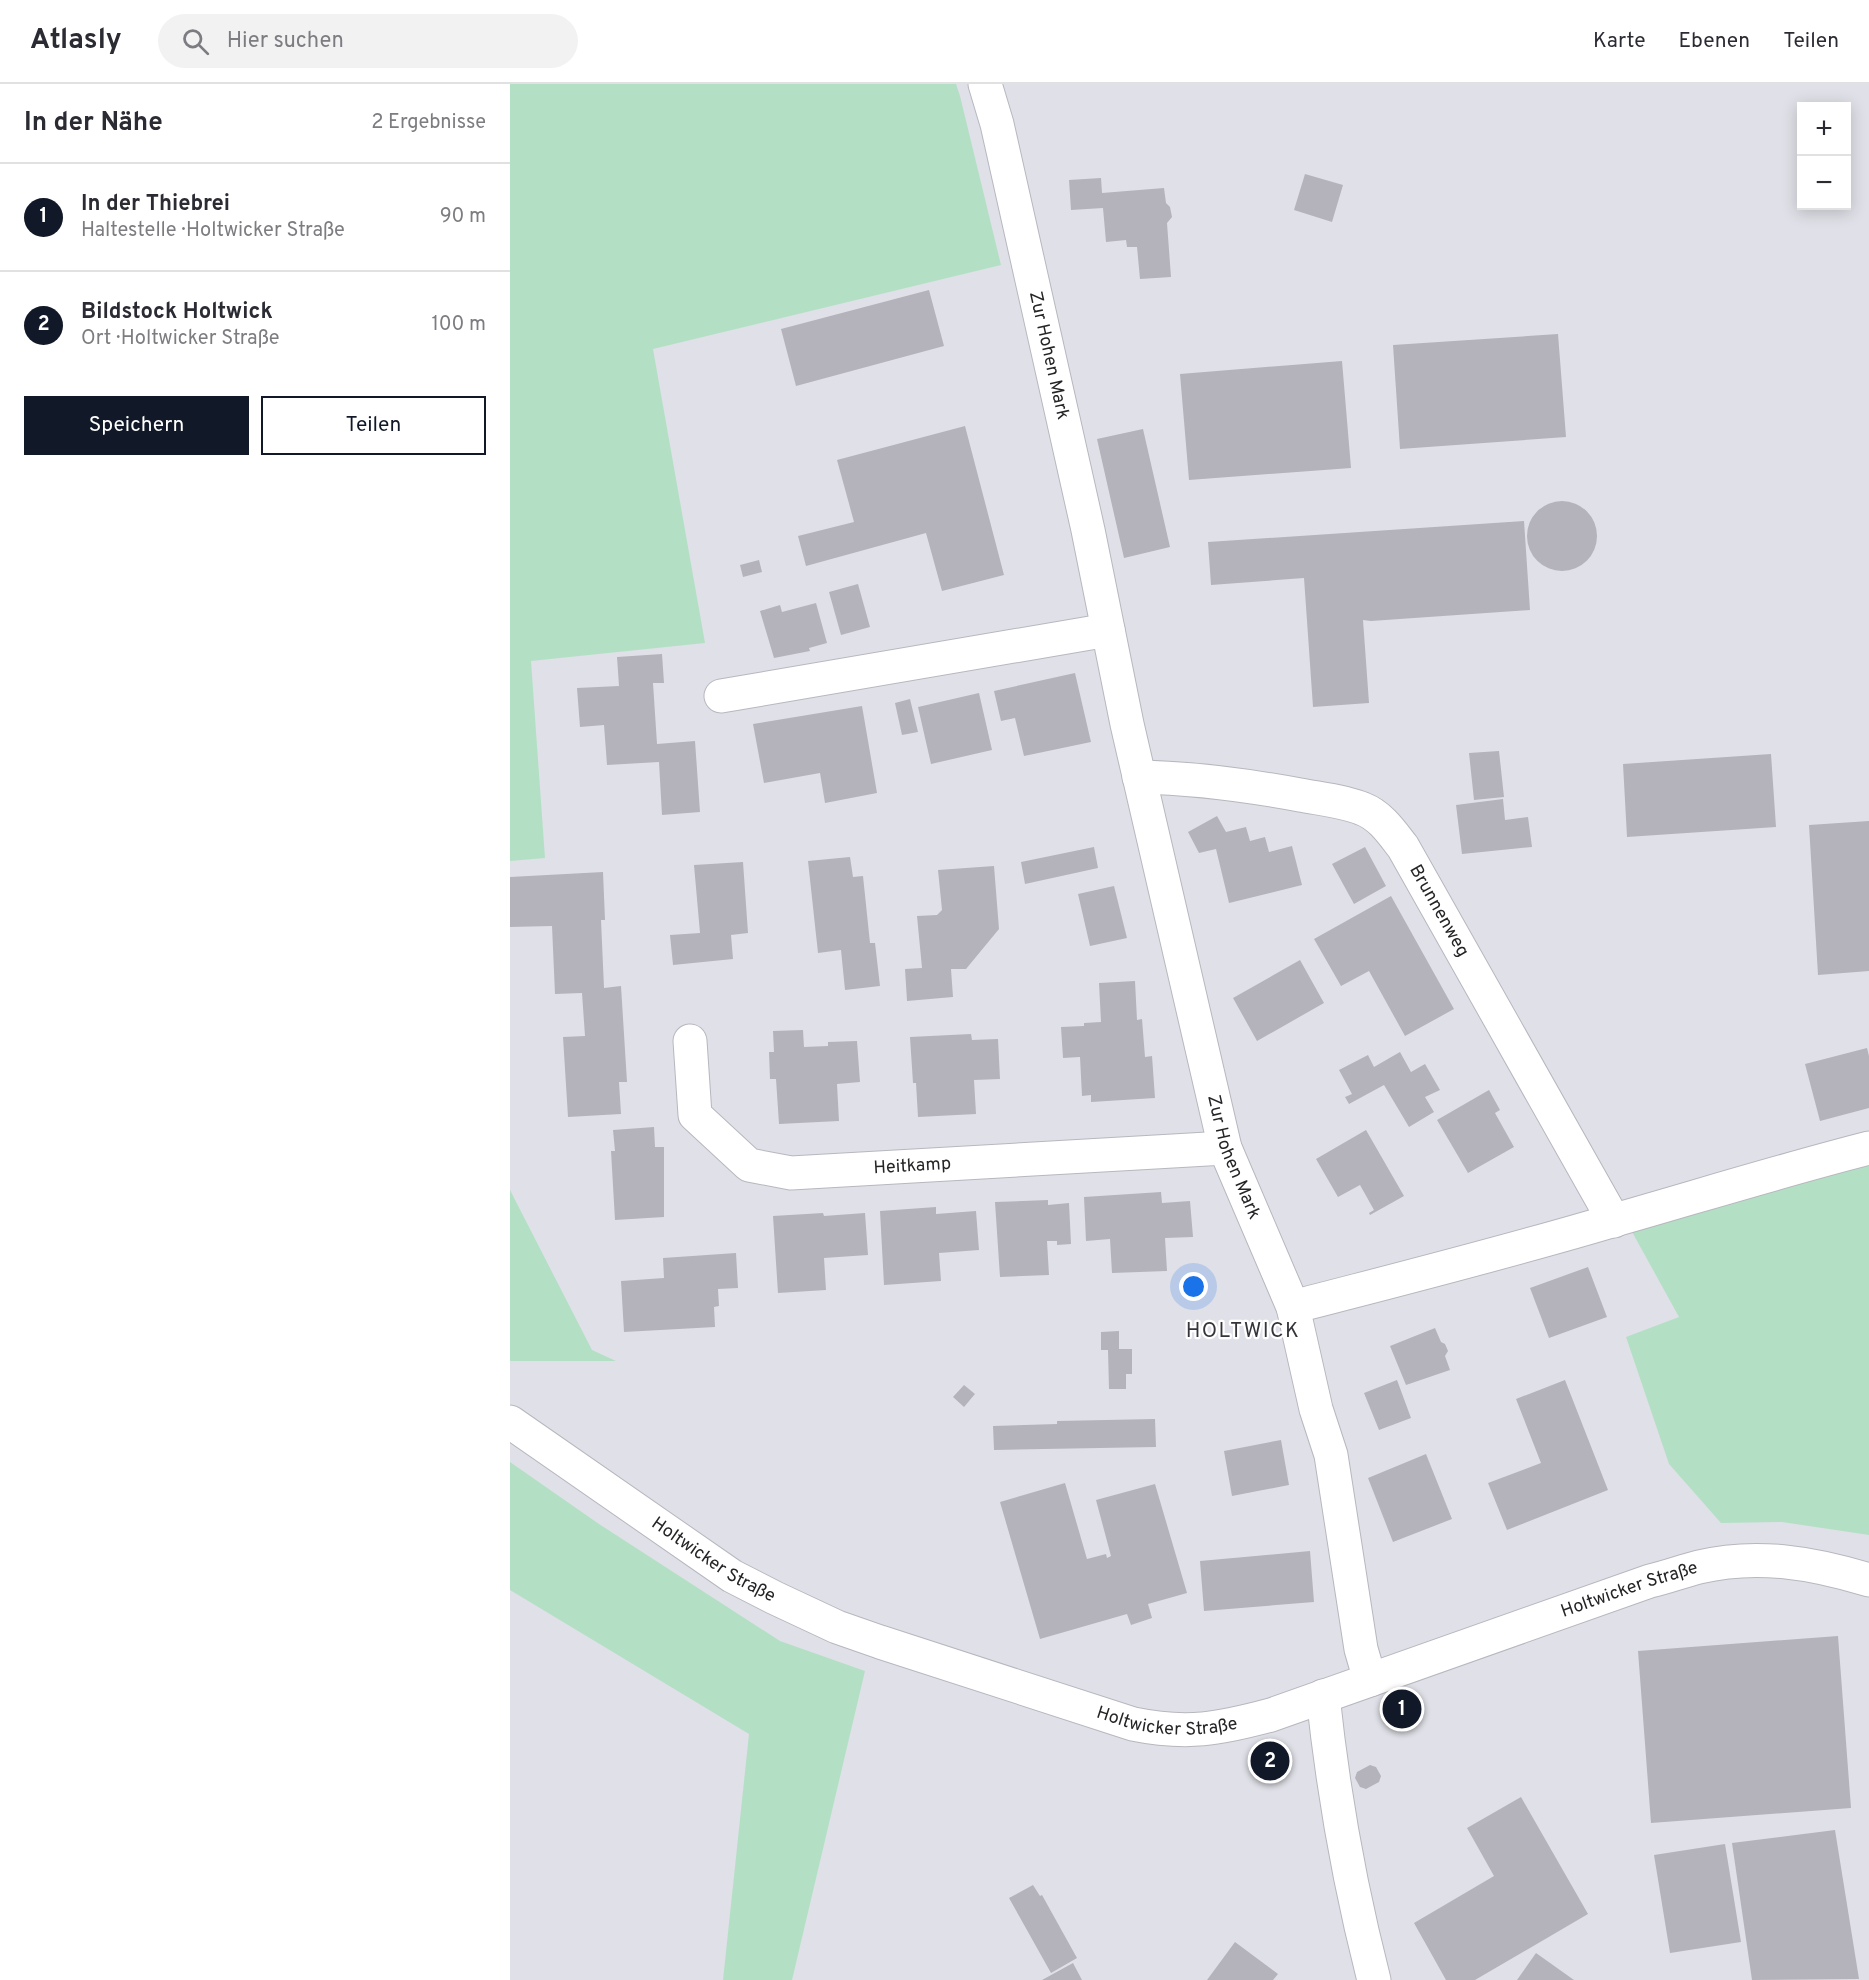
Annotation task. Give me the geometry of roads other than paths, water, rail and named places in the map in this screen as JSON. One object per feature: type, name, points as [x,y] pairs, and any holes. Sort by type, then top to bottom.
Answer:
[{"type":"street","name":"Zur Hohen Mark","points":[[985,84],[1088,530],[1139,777],[1225,1148],[1293,1307],[1316,1409],[1331,1455],[1361,1648],[1370,1680]]},
{"type":"street","points":[[721,696],[1108,630]]},
{"type":"street","name":"Brunnenweg","points":[[1139,777],[1182,778],[1245,785],[1343,803],[1364,809],[1381,820],[1403,846],[1614,1221]]},
{"type":"street","name":"Heitkamp","points":[[690,1041],[695,1115],[749,1165],[791,1173],[1225,1148]]},
{"type":"street","points":[[1293,1307],[1614,1221],[1767,1174],[1869,1148]]},
{"type":"street","name":"Holtwicker Straße","points":[[510,1422],[732,1576],[837,1627],[1133,1724],[1157,1729],[1208,1730],[1236,1724],[1700,1566],[1768,1560],[1832,1569],[1869,1580]]},
{"type":"street","points":[[1323,1696],[1329,1755],[1363,1937],[1374,1980]]},
{"type":"place","name":"In der Thiebrei","points":[[1402,1709]]},
{"type":"place","name":"Bildstock Holtwick","points":[[1270,1761]]},
{"type":"district","name":"HOLTWICK","points":[[1243,1331]]}]
